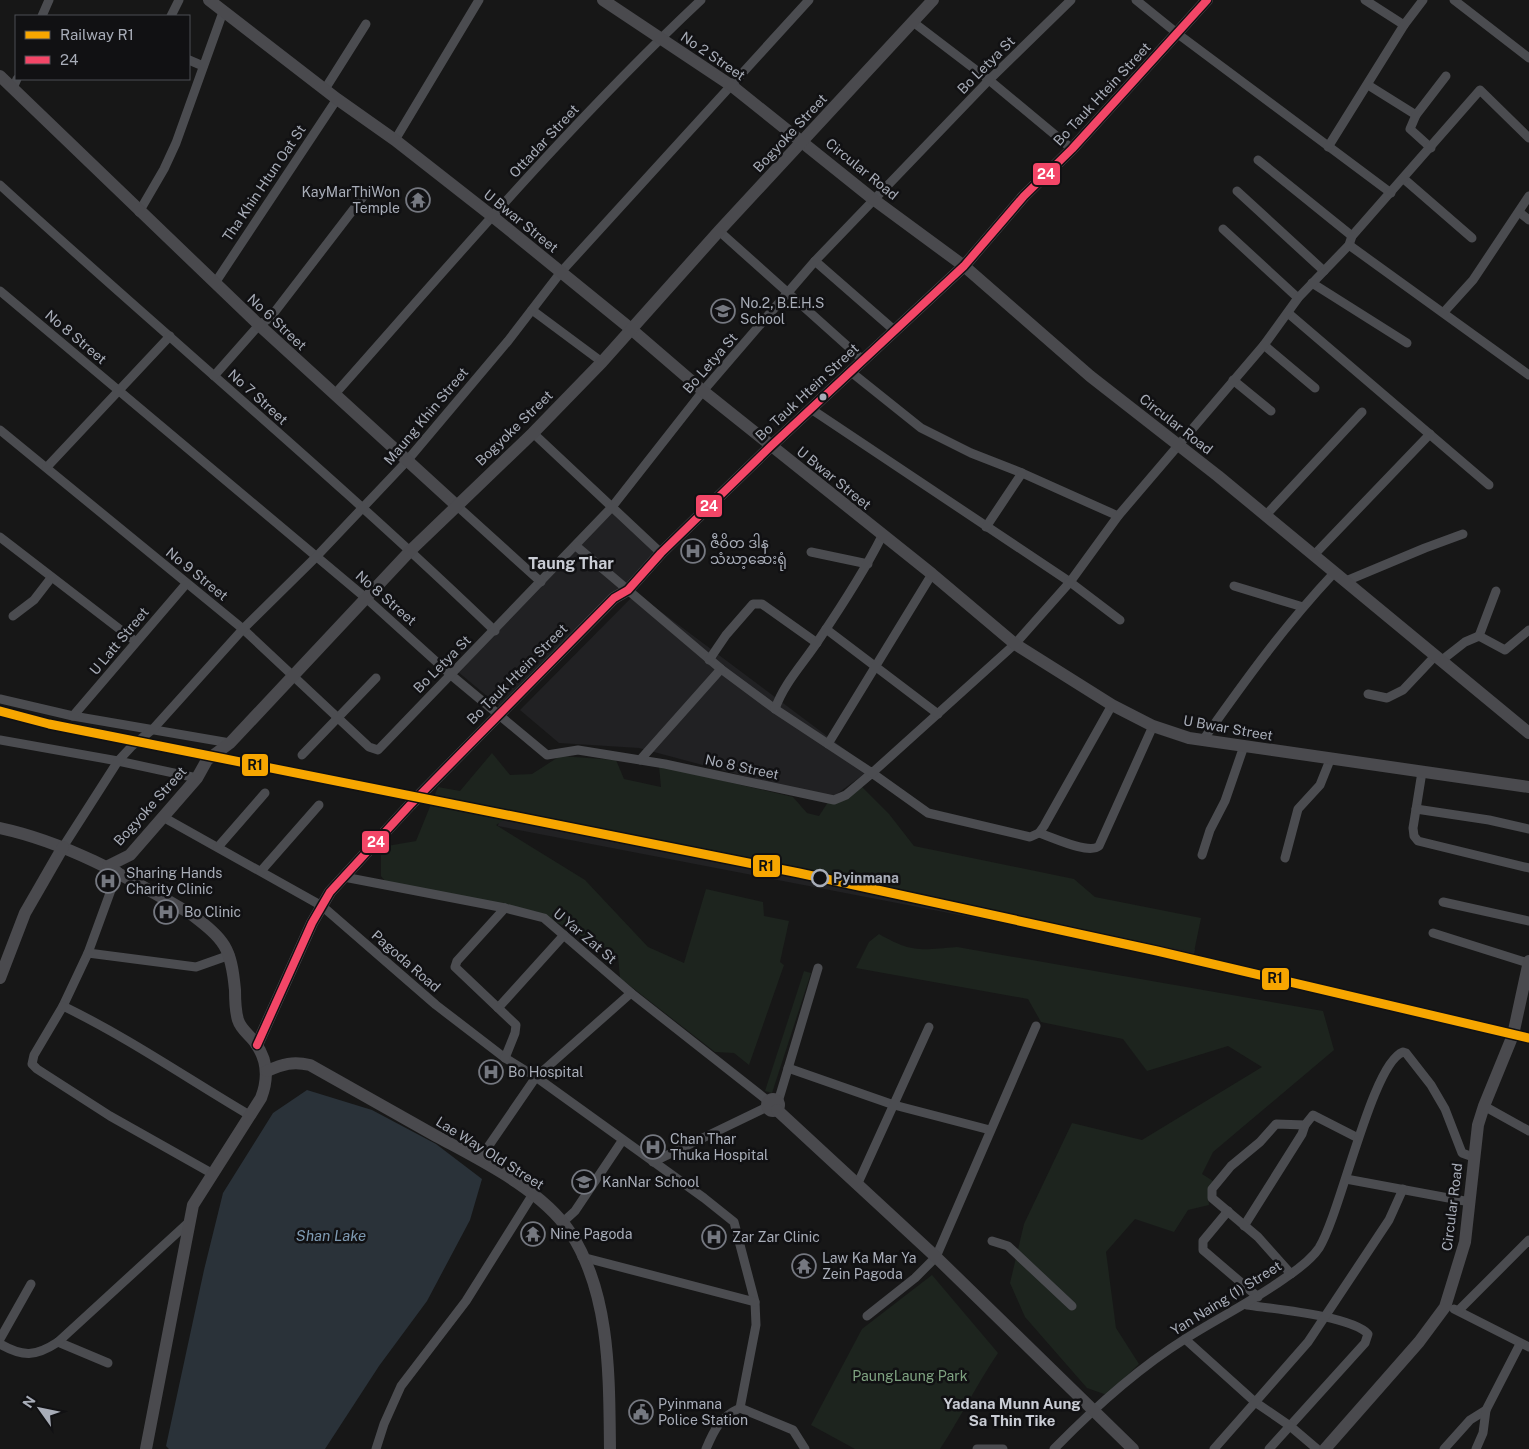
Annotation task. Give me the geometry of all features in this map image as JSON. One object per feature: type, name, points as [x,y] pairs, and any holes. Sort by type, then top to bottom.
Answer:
[{"type":"street","points":[[42,15],[49,0]]},
{"type":"street","points":[[172,15],[179,0]]},
{"type":"street","name":"U Bwar Street","points":[[209,0],[337,99],[395,140],[492,216],[631,329],[703,391],[882,536],[932,574],[1015,644],[1112,705],[1167,732],[1203,740],[1529,788]]},
{"type":"street","points":[[395,140],[479,0]]},
{"type":"street","name":"No 2 Street","points":[[603,0],[732,86],[803,141]]},
{"type":"street","name":"Ottadar Street","points":[[334,395],[492,216],[660,38],[701,0]]},
{"type":"street","name":"Maung Khin Street","points":[[64,847],[118,761],[132,746],[153,730],[243,628],[316,556],[406,462],[532,310],[561,272],[809,0]]},
{"type":"street","name":"Bogyoke Street","points":[[113,869],[130,855],[197,778],[212,755],[230,743],[411,550],[533,433],[602,362],[719,231],[933,0]]},
{"type":"street","name":"Bo Letya St","points":[[374,749],[495,631],[612,507],[703,391],[815,261],[989,80],[1071,0]]},
{"type":"street","points":[[1136,0],[1178,34],[1391,193]]},
{"type":"street","name":"Bo Tauk Htein Street","points":[[257,1045],[322,906],[344,877],[498,714],[614,598],[628,590],[661,553],[771,446],[964,266],[1024,196],[1072,149],[1207,0]]},
{"type":"street","points":[[1365,0],[1404,26]]},
{"type":"street","points":[[1328,147],[1404,26],[1423,0]]},
{"type":"street","points":[[1454,0],[1529,58]]},
{"type":"street","points":[[139,212],[164,169],[176,142],[223,12]]},
{"type":"street","points":[[913,22],[989,80],[1072,149]]},
{"type":"street","points":[[325,89],[366,24]]},
{"type":"street","points":[[190,60],[202,66]]},
{"type":"street","name":"No 6 Street","points":[[0,76],[15,83],[139,212],[214,284],[406,462],[542,582]]},
{"type":"street","points":[[1431,148],[1410,129],[1416,115],[1446,76]]},
{"type":"street","points":[[1368,84],[1416,115]]},
{"type":"street","name":"No 8 Street","points":[[0,291],[367,598],[451,674],[547,755],[578,750],[640,760],[825,799],[840,799],[872,773],[1015,644],[1070,582],[1118,516],[1264,345],[1298,298],[1324,271],[1480,90],[1529,138]]},
{"type":"street","name":"Tha Khin Htun Oat St","points":[[214,284],[337,99]]},
{"type":"street","name":"Circular Road","points":[[803,141],[873,199],[964,266],[1090,376],[1179,444],[1529,733]]},
{"type":"street","points":[[1258,160],[1350,241],[1529,375]]},
{"type":"street","points":[[1404,179],[1472,238]]},
{"type":"street","name":"No 7 Street","points":[[0,185],[114,289],[170,336],[362,509],[411,550],[495,631]]},
{"type":"street","points":[[1237,191],[1324,271]]},
{"type":"street","points":[[214,376],[259,326],[270,318],[366,193]]},
{"type":"street","points":[[1444,312],[1473,280],[1529,196]]},
{"type":"street","points":[[1519,212],[1529,220]]},
{"type":"street","points":[[1223,229],[1298,298]]},
{"type":"street","points":[[719,231],[863,360]]},
{"type":"street","points":[[815,261],[894,330]]},
{"type":"street","points":[[1312,283],[1407,343]]},
{"type":"street","points":[[532,310],[602,362]]},
{"type":"street","points":[[1288,313],[1489,486]]},
{"type":"street","points":[[47,467],[170,336]]},
{"type":"street","points":[[1264,345],[1315,388]]},
{"type":"street","points":[[851,372],[921,428],[971,453],[1022,473],[1118,516]]},
{"type":"street","points":[[1234,380],[1271,411]]},
{"type":"street","points":[[811,409],[1070,582],[1120,620]]},
{"type":"street","points":[[1266,515],[1362,412]]},
{"type":"street","name":"No 9 Street","points":[[0,430],[186,584],[243,628],[291,676],[374,749]]},
{"type":"street","points":[[533,433],[661,553]]},
{"type":"street","points":[[1313,556],[1430,434]]},
{"type":"street","points":[[986,527],[1022,473]]},
{"type":"street","points":[[1346,582],[1463,534]]},
{"type":"street","points":[[775,709],[781,693],[826,630],[868,564],[882,536]]},
{"type":"street","points":[[0,537],[135,641]]},
{"type":"street","points":[[576,546],[721,669],[775,709],[872,773],[928,813],[940,818],[1030,837],[1039,833],[1112,705]]},
{"type":"street","points":[[811,552],[868,564]]},
{"type":"street","points":[[1203,740],[1251,672],[1303,606],[1334,573]]},
{"type":"street","points":[[828,744],[874,665],[932,574]]},
{"type":"street","points":[[13,616],[34,600],[51,578]]},
{"type":"street","name":"U Latt Street","points":[[74,716],[135,641],[186,584]]},
{"type":"street","points":[[1234,586],[1303,606]]},
{"type":"street","points":[[1368,694],[1387,698],[1404,690],[1439,658],[1479,636],[1496,591]]},
{"type":"street","points":[[709,660],[726,635],[753,604],[757,603],[762,604],[817,643]]},
{"type":"street","points":[[826,630],[938,714]]},
{"type":"street","points":[[1479,636],[1505,650],[1529,630]]},
{"type":"street","points":[[640,760],[721,669]]},
{"type":"street","points":[[302,755],[376,678]]},
{"type":"street","points":[[0,699],[74,716],[230,743]]},
{"type":"street","points":[[1039,833],[1092,850],[1100,846],[1153,726]]},
{"type":"street","points":[[0,740],[118,761],[197,778]]},
{"type":"street","points":[[1202,855],[1210,830],[1225,801],[1244,746]]},
{"type":"street","points":[[1286,858],[1298,808],[1320,785],[1330,760]]},
{"type":"street","points":[[1422,772],[1413,828],[1414,836],[1418,841],[1529,868]]},
{"type":"street","points":[[218,847],[265,793]]},
{"type":"street","points":[[261,871],[319,805]]},
{"type":"street","points":[[1416,809],[1489,820],[1529,829]]},
{"type":"street","name":"Pagoda Road","points":[[163,817],[322,906],[436,1005],[505,1058],[536,1077],[734,1222],[755,1302],[756,1325],[740,1408]]},
{"type":"street","points":[[0,828],[64,847],[113,869],[191,914],[223,943],[230,955],[238,1021],[257,1045],[267,1071],[266,1086],[251,1116],[197,1198],[189,1222],[146,1449]]},
{"type":"street","points":[[0,978],[25,913],[64,847]]},
{"type":"street","points":[[113,869],[88,954],[63,1006],[34,1055],[32,1064],[110,1116],[213,1174]]},
{"type":"street","name":"U Yar Zat St","points":[[344,877],[505,908],[544,918],[630,993],[772,1105]]},
{"type":"street","points":[[1442,902],[1529,921]]},
{"type":"street","points":[[505,908],[455,964],[456,968],[516,1025],[515,1033],[505,1058]]},
{"type":"street","points":[[1433,933],[1529,962]]},
{"type":"street","points":[[498,1008],[564,935]]},
{"type":"street","points":[[88,954],[196,967],[230,955]]},
{"type":"street","name":"Circular Road","points":[[1325,1449],[1419,1342],[1445,1307],[1465,1242],[1475,1141],[1484,1106],[1513,1035],[1529,962]]},
{"type":"street","points":[[654,1162],[772,1105],[788,1068],[818,968]]},
{"type":"street","points":[[479,1160],[536,1077],[630,993]]},
{"type":"street","points":[[63,1006],[105,1026],[150,1052],[188,1079],[251,1116]]},
{"type":"street","points":[[867,1316],[915,1278],[936,1257],[1036,1026]]},
{"type":"street","points":[[858,1183],[929,1027]]},
{"type":"street","name":"Yan Naing (1) Street","points":[[1054,1449],[1094,1411],[1154,1361],[1185,1339],[1258,1297],[1291,1274],[1319,1248],[1331,1224],[1358,1138],[1381,1081],[1397,1054],[1406,1053],[1432,1086],[1448,1116],[1458,1147],[1466,1156],[1473,1157]]},
{"type":"street","name":"Lae Way Old Street","points":[[267,1071],[283,1064],[295,1062],[310,1065],[479,1160],[533,1194],[563,1222],[582,1257],[593,1284],[609,1354],[610,1449]]},
{"type":"street","points":[[788,1068],[894,1105],[990,1130]]},
{"type":"street","points":[[772,1105],[936,1257],[1133,1449]]},
{"type":"street","points":[[1484,1106],[1529,1131]]},
{"type":"street","points":[[1244,1226],[1302,1134],[1309,1118],[1314,1116],[1358,1138]]},
{"type":"street","points":[[1291,1274],[1270,1249],[1210,1195],[1216,1182],[1231,1166],[1260,1142],[1276,1124],[1305,1124]]},
{"type":"street","points":[[563,1222],[574,1211],[622,1141]]},
{"type":"street","points":[[1346,1179],[1470,1202]]},
{"type":"street","points":[[1214,1449],[1308,1342],[1389,1220],[1403,1189]]},
{"type":"street","points":[[376,1449],[384,1424],[401,1386],[466,1301],[533,1194]]},
{"type":"street","points":[[1228,1211],[1204,1241],[1203,1250],[1258,1297]]},
{"type":"street","points":[[0,1344],[13,1351],[31,1354],[43,1352],[58,1342],[189,1222]]},
{"type":"street","points":[[1459,1310],[1529,1240]]},
{"type":"street","points":[[992,1241],[1008,1246],[1072,1306]]},
{"type":"street","points":[[582,1257],[755,1302]]},
{"type":"street","points":[[0,1339],[31,1284]]},
{"type":"street","points":[[1247,1304],[1324,1318],[1365,1331],[1368,1338],[1269,1449]]},
{"type":"street","points":[[1445,1307],[1459,1310],[1525,1345],[1486,1410],[1483,1432],[1476,1449]]},
{"type":"street","points":[[1185,1339],[1255,1402],[1290,1426],[1317,1449]]},
{"type":"street","points":[[58,1342],[108,1363]]},
{"type":"street","points":[[706,1449],[716,1424],[728,1413],[740,1408],[793,1430],[803,1445],[814,1449]]},
{"type":"street","points":[[1444,1449],[1470,1420],[1486,1410]]},
{"type":"street","points":[[977,1449],[1003,1449]]},
{"type":"shaded area","points":[[612,507],[661,553],[500,707],[457,671]]},
{"type":"shaded area","points":[[636,593],[871,769],[830,799],[639,748],[559,743],[520,710]]},
{"type":"shaded area","points":[[500,816],[1195,949],[1193,960],[498,826]]},
{"type":"green space","points":[[492,753],[510,775],[532,774],[560,756],[616,760],[624,779],[661,787],[659,766],[793,797],[807,813],[819,816],[830,799],[859,784],[889,814],[914,846],[1074,879],[1095,897],[1201,918],[1194,952],[505,819],[496,825],[585,880],[648,947],[684,963],[706,889],[763,902],[764,916],[789,921],[780,962],[784,965],[749,1065],[734,1053],[715,1052],[620,978],[618,956],[538,912],[385,881],[381,876],[381,847],[416,841],[438,787],[460,791]]},
{"type":"green space","points":[[879,934],[916,949],[957,947],[1323,1011],[1334,1050],[1213,1152],[1202,1174],[1213,1181],[1208,1192],[1209,1205],[1188,1210],[1174,1232],[1135,1219],[1106,1252],[1116,1328],[1139,1364],[1107,1395],[1087,1388],[1025,1317],[1010,1283],[1024,1224],[1072,1123],[1142,1140],[1262,1067],[1228,1046],[1147,1071],[1123,1039],[1041,1022],[1028,999],[856,968],[869,942]]},
{"type":"green space","points":[[804,971],[811,973],[772,1093],[765,1091]]},
{"type":"green space","name":"PaungLaung Park","points":[[932,1275],[998,1353],[940,1449],[855,1449],[811,1425],[862,1329]]},
{"type":"water","name":"Shan Lake","points":[[307,1090],[372,1110],[436,1144],[482,1179],[470,1220],[427,1301],[379,1366],[325,1449],[169,1449],[166,1446],[204,1270],[223,1193],[273,1113]]},
{"type":"rail line","name":"R1","points":[[0,711],[49,724],[799,873],[1157,951],[1529,1038]]},
{"type":"transit line","name":"24","points":[[257,1045],[312,923],[330,892],[410,805],[614,598],[628,590],[661,553],[771,446],[964,266],[1024,196],[1072,149],[1207,0]]},
{"type":"place","name":"KayMarThiWon Temple","points":[[418,200]]},
{"type":"place","name":"No.2, B.E.H.S School","points":[[723,311]]},
{"type":"place","name":"ဇီဝိတ ဒါန သံဃာ့ဆေးရုံ","points":[[693,551]]},
{"type":"place","name":"Pyinmana","points":[[820,878]]},
{"type":"place","name":"Sharing Hands Charity Clinic","points":[[108,881]]},
{"type":"place","name":"Bo Clinic","points":[[166,912]]},
{"type":"place","name":"Bo Hospital","points":[[491,1072]]},
{"type":"place","name":"Chan Thar Thuka Hospital","points":[[653,1147]]},
{"type":"place","name":"KanNar School","points":[[584,1182]]},
{"type":"place","name":"Nine Pagoda","points":[[533,1234]]},
{"type":"place","name":"Zar Zar Clinic","points":[[714,1237]]},
{"type":"place","name":"Law Ka Mar Ya Zein Pagoda","points":[[804,1266]]},
{"type":"place","name":"Pyinmana Police Station","points":[[641,1412]]},
{"type":"district","name":"Taung Thar","points":[[571,563]]},
{"type":"district","name":"Yadana Munn Aung Sa Thin Tike","points":[[1012,1412]]}]
